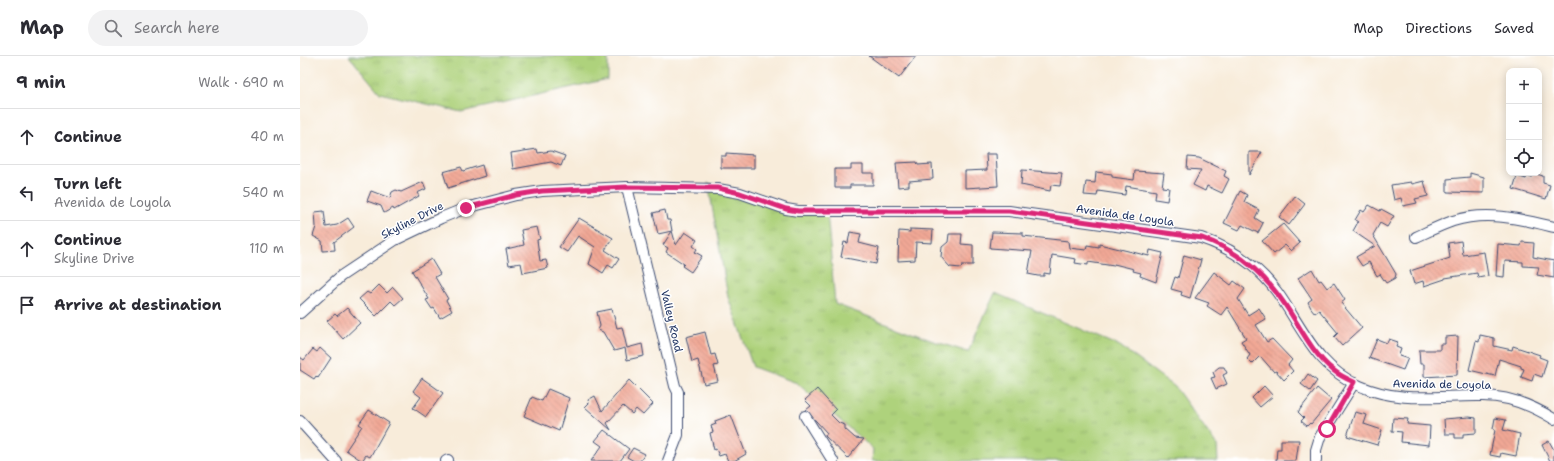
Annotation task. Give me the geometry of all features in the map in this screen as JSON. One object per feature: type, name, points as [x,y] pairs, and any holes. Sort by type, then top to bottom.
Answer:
[{"type":"street","name":"Skyline Drive","points":[[300,313],[341,276],[395,240],[441,218],[473,206],[516,195],[542,191],[627,187]]},
{"type":"street","name":"Avenida de Loyola","points":[[627,187],[718,188],[740,193],[786,209],[798,211],[1009,211],[1202,238],[1214,242],[1243,258],[1256,270],[1276,292],[1316,353],[1333,371],[1354,382],[1391,396],[1421,398],[1484,396],[1513,400],[1554,419]]},
{"type":"street","name":"Valley Road","points":[[627,187],[675,386],[678,392],[678,435],[668,461]]},
{"type":"street","points":[[1416,237],[1454,221],[1482,216],[1503,216],[1554,227]]},
{"type":"street","points":[[1316,461],[1316,450],[1320,437],[1354,382]]},
{"type":"street","points":[[805,416],[833,461]]},
{"type":"street","points":[[300,421],[336,461]]},
{"type":"green space","points":[[349,56],[608,56],[608,79],[461,112],[380,93]]},
{"type":"green space","points":[[708,183],[786,209],[827,211],[835,304],[933,341],[968,352],[995,293],[1120,346],[1175,387],[1217,445],[1218,461],[872,461],[873,449],[797,383],[753,367],[728,297]]},
{"type":"building","points":[[869,56],[916,56],[899,78]]},
{"type":"building","points":[[537,149],[538,153],[551,151],[565,156],[561,166],[551,162],[513,169],[511,153]]},
{"type":"building","points":[[1249,152],[1262,152],[1249,175]]},
{"type":"building","points":[[726,153],[754,155],[754,168],[721,168],[721,156],[726,156]]},
{"type":"building","points":[[986,154],[996,154],[998,186],[965,188],[965,171],[987,170]]},
{"type":"building","points":[[1188,157],[1199,158],[1226,171],[1224,176],[1229,179],[1222,193],[1207,186],[1205,191],[1193,185],[1201,170],[1187,169]]},
{"type":"building","points":[[917,162],[918,165],[932,164],[933,179],[909,181],[909,186],[898,187],[896,163]]},
{"type":"building","points":[[482,165],[485,176],[448,188],[443,172],[461,167],[463,171]]},
{"type":"building","points":[[851,165],[863,165],[863,173],[873,173],[873,185],[850,185],[850,188],[835,188],[835,169],[851,169]]},
{"type":"building","points":[[1022,170],[1062,173],[1060,186],[1051,185],[1050,191],[1021,185]]},
{"type":"building","points":[[1135,171],[1164,173],[1162,187],[1169,188],[1167,201],[1155,199],[1156,191],[1126,186],[1125,195],[1098,191],[1097,196],[1084,195],[1086,182],[1095,183],[1096,172],[1112,174],[1112,177],[1134,180]]},
{"type":"building","points":[[1470,173],[1484,177],[1484,193],[1447,192],[1447,179],[1470,177]]},
{"type":"building","points":[[1517,176],[1526,179],[1527,176],[1543,176],[1543,183],[1550,185],[1546,199],[1513,189]]},
{"type":"building","points":[[1424,181],[1428,196],[1415,199],[1417,203],[1403,206],[1401,198],[1394,200],[1391,185],[1411,182],[1412,184]]},
{"type":"building","points":[[423,182],[426,189],[417,193],[419,196],[394,210],[393,208],[384,213],[381,206],[367,201],[371,191],[390,198],[392,192],[396,190],[401,192]]},
{"type":"building","points":[[1240,191],[1247,195],[1244,202],[1259,210],[1255,218],[1263,223],[1258,233],[1242,225],[1239,230],[1224,223]]},
{"type":"building","points":[[1295,196],[1305,204],[1289,225],[1279,217]]},
{"type":"building","points":[[1369,205],[1394,216],[1387,227],[1380,223],[1373,235],[1396,274],[1395,278],[1386,283],[1380,274],[1377,276],[1369,262],[1362,266],[1356,257],[1375,246],[1353,231],[1358,222],[1355,220],[1361,210],[1364,212]]},
{"type":"building","points":[[665,210],[667,220],[670,220],[672,231],[658,234],[653,213]]},
{"type":"building","points":[[324,211],[326,227],[337,225],[348,218],[354,227],[334,242],[335,250],[323,251],[322,241],[313,236],[316,227],[315,212]]},
{"type":"building","points":[[579,218],[613,238],[605,250],[619,259],[613,268],[608,265],[603,273],[589,264],[595,247],[578,236],[567,252],[559,247]]},
{"type":"building","points":[[1283,224],[1300,243],[1291,251],[1285,245],[1274,254],[1262,241]]},
{"type":"building","points":[[537,227],[540,239],[537,240],[540,261],[546,260],[548,268],[523,273],[521,263],[509,265],[506,249],[524,245],[521,230]]},
{"type":"building","points":[[910,229],[933,230],[932,243],[916,242],[915,260],[898,261],[899,231],[910,232]]},
{"type":"building","points":[[672,231],[676,245],[685,232],[697,240],[693,246],[697,249],[695,252],[702,256],[691,272],[682,266],[684,264],[666,252],[668,248],[663,245]]},
{"type":"building","points":[[850,232],[861,234],[859,243],[879,248],[876,264],[841,257],[844,242],[848,243]]},
{"type":"building","points":[[992,232],[1023,233],[1023,236],[1068,241],[1069,248],[1086,250],[1087,245],[1099,247],[1099,244],[1149,256],[1150,250],[1163,253],[1156,282],[1140,276],[1141,273],[1133,271],[1134,269],[1114,264],[1114,266],[1088,262],[1088,265],[1075,263],[1076,259],[1052,255],[1050,274],[1044,273],[1044,276],[1038,276],[1028,274],[1032,251],[990,248]]},
{"type":"building","points":[[949,234],[962,234],[961,244],[973,245],[973,265],[962,265],[961,268],[950,267],[941,257],[942,247],[948,242]]},
{"type":"building","points":[[1461,241],[1463,255],[1484,252],[1488,276],[1478,278],[1477,273],[1445,278],[1424,286],[1423,281],[1414,284],[1410,271],[1450,258],[1448,243]]},
{"type":"building","points":[[1522,242],[1534,243],[1533,257],[1554,261],[1554,278],[1537,275],[1539,267],[1523,266],[1523,262],[1505,261],[1504,277],[1496,276],[1498,244],[1521,246]]},
{"type":"building","points":[[1184,255],[1201,260],[1190,298],[1181,295],[1182,292],[1171,289],[1175,277],[1178,278]]},
{"type":"building","points":[[431,259],[440,274],[435,277],[448,299],[446,300],[452,311],[440,318],[434,308],[432,309],[426,300],[429,299],[412,271]]},
{"type":"building","points":[[1312,269],[1319,281],[1321,280],[1327,288],[1334,283],[1345,300],[1341,303],[1362,328],[1342,346],[1334,337],[1338,333],[1319,310],[1315,313],[1311,308],[1308,302],[1312,299],[1298,278]]},
{"type":"building","points":[[1214,272],[1231,285],[1234,281],[1245,289],[1238,299],[1248,315],[1259,308],[1266,319],[1256,325],[1267,342],[1272,339],[1292,360],[1288,365],[1293,371],[1284,380],[1276,371],[1274,372],[1260,356],[1252,364],[1247,359],[1250,355],[1241,341],[1246,338],[1227,307],[1221,315],[1207,306],[1209,303],[1195,298]]},
{"type":"building","points":[[379,285],[387,293],[393,287],[403,298],[395,305],[391,301],[376,316],[359,299],[367,292],[370,294]]},
{"type":"building","points":[[347,308],[360,323],[343,339],[327,321],[335,314],[337,316]]},
{"type":"building","points":[[612,309],[617,328],[622,327],[627,348],[642,344],[644,356],[627,360],[625,348],[614,351],[603,332],[598,330],[600,326],[597,312]]},
{"type":"building","points":[[705,332],[711,355],[715,354],[718,365],[714,366],[718,381],[704,384],[698,360],[692,362],[686,337]]},
{"type":"building","points":[[1480,335],[1494,338],[1494,346],[1512,350],[1513,346],[1540,355],[1539,357],[1547,360],[1542,377],[1534,374],[1532,381],[1521,377],[1524,369],[1521,368],[1521,366],[1499,359],[1495,376],[1469,370],[1476,341],[1479,342]]},
{"type":"building","points":[[1458,336],[1457,375],[1424,377],[1424,364],[1420,364],[1419,350],[1440,350],[1440,344],[1445,344],[1445,337]]},
{"type":"building","points":[[1377,339],[1387,343],[1389,339],[1398,342],[1396,347],[1401,349],[1399,355],[1408,358],[1403,370],[1369,358]]},
{"type":"building","points":[[320,348],[331,358],[318,378],[316,376],[314,379],[300,370],[300,357],[304,360],[313,349],[317,352]]},
{"type":"building","points":[[1219,367],[1224,367],[1227,373],[1223,375],[1227,384],[1216,389],[1211,378],[1215,377],[1213,372]]},
{"type":"building","points":[[1308,374],[1317,381],[1310,391],[1301,384]]},
{"type":"building","points":[[422,378],[443,393],[426,417],[413,408],[421,397],[413,391]]},
{"type":"building","points":[[629,380],[653,404],[643,415],[636,409],[632,414],[623,406],[607,423],[611,430],[585,407],[589,403],[588,400],[595,396],[602,411]]},
{"type":"building","points":[[1264,386],[1273,396],[1260,407],[1252,398]]},
{"type":"building","points":[[1317,388],[1331,400],[1311,424],[1310,423],[1307,426],[1301,421],[1304,418],[1298,412]]},
{"type":"building","points":[[548,389],[569,398],[559,431],[524,416],[532,397],[542,401]]},
{"type":"building","points":[[817,389],[836,410],[831,415],[839,423],[845,425],[845,429],[855,438],[864,439],[848,458],[825,436],[827,433],[806,410],[811,406],[805,400]]},
{"type":"building","points":[[369,410],[389,423],[370,457],[366,455],[362,461],[346,450],[362,426],[359,424]]},
{"type":"building","points":[[1355,412],[1367,415],[1364,424],[1382,430],[1377,445],[1347,436]]},
{"type":"building","points":[[731,415],[746,454],[734,461],[728,461],[725,454],[719,456],[716,449],[714,450],[710,433],[713,432],[711,426],[716,424],[715,421]]},
{"type":"building","points":[[1469,417],[1476,418],[1476,433],[1463,434],[1463,438],[1455,438],[1455,434],[1445,434],[1444,419]]},
{"type":"building","points":[[1393,418],[1408,419],[1407,424],[1430,426],[1429,445],[1401,442],[1402,432],[1392,431]]},
{"type":"building","points":[[1495,418],[1506,420],[1503,430],[1520,434],[1516,456],[1501,453],[1500,457],[1490,455],[1495,430],[1493,429]]},
{"type":"building","points":[[604,430],[629,449],[620,461],[591,461],[602,446],[595,441]]},
{"type":"building","points":[[1281,440],[1299,440],[1296,461],[1276,461],[1277,449],[1281,449]]},
{"type":"building","points":[[1549,441],[1554,450],[1554,461],[1550,461],[1542,445]]},
{"type":"building","points":[[633,448],[645,454],[640,461],[634,461],[627,457]]},
{"type":"route","points":[[466,208],[516,195],[542,191],[627,187],[718,188],[740,193],[786,209],[798,211],[1009,211],[1202,238],[1214,242],[1243,258],[1256,270],[1276,292],[1316,353],[1333,371],[1354,382],[1327,429]]}]
